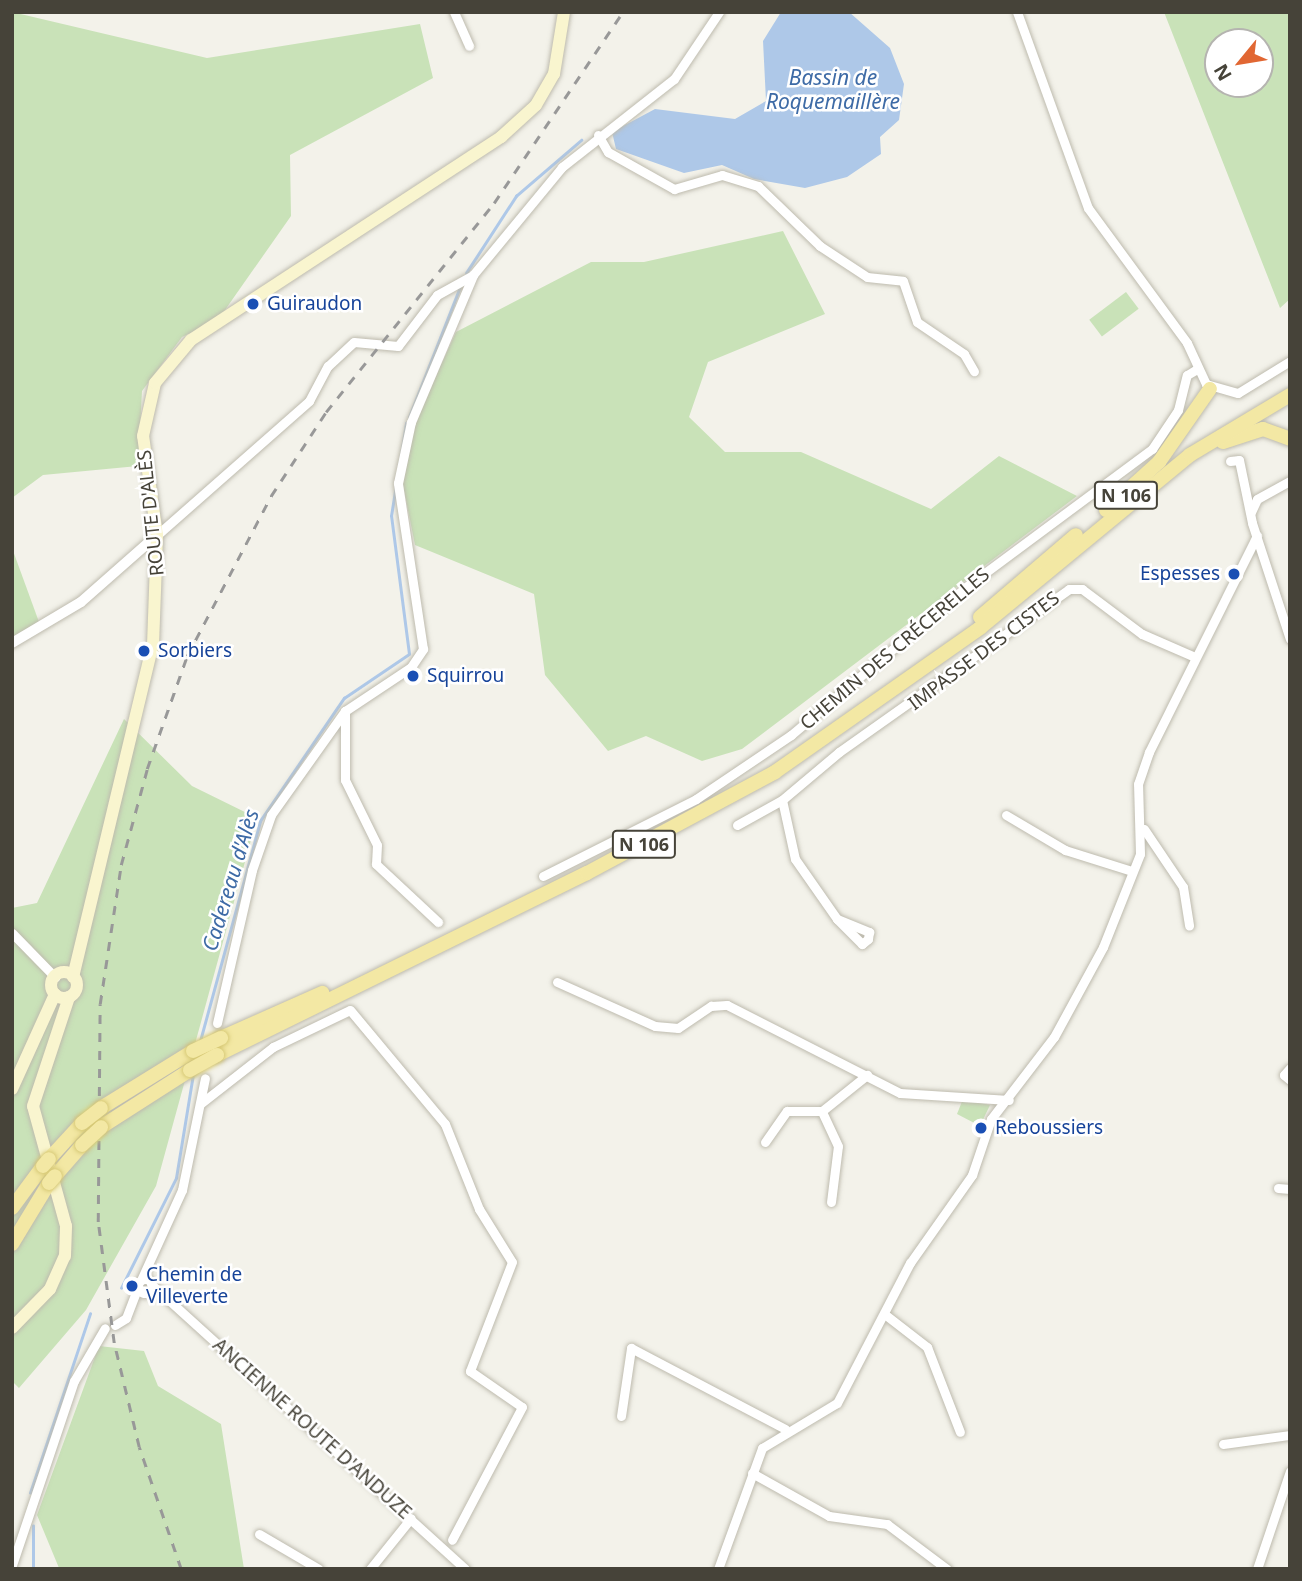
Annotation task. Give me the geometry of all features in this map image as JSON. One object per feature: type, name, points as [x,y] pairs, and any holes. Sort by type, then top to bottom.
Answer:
[{"type":"main road","name":"ROUTE D'ALÈS","points":[[63,975],[74,956],[153,645],[158,535],[143,436],[155,383],[174,355],[501,137],[536,105],[554,74],[564,12]]},
{"type":"main road","name":"N 106","points":[[885,697],[1105,510],[1213,431],[1290,387]]},
{"type":"main road","points":[[1105,510],[1159,462],[1210,388]]},
{"type":"main road","name":"N 106","points":[[12,1244],[52,1179],[101,1127],[217,1055],[727,800],[885,697],[980,628],[1170,471],[1290,395]]},
{"type":"main road","points":[[1170,471],[1248,431],[1268,430],[1290,439]]},
{"type":"main road","name":"N 106","points":[[12,1208],[46,1162],[82,1123],[101,1108],[193,1051],[389,967]]},
{"type":"main road","points":[[12,1089],[63,975],[76,988],[69,997],[36,1085],[32,1116],[66,1226],[65,1256],[50,1289],[12,1328]]},
{"type":"main road","points":[[54,994],[69,997]]},
{"type":"street","points":[[454,12],[469,46]]},
{"type":"street","points":[[216,1023],[252,870],[271,815],[345,711],[411,667],[423,649],[398,483],[411,422],[473,275],[486,253],[598,135],[674,79],[719,12]]},
{"type":"street","points":[[1017,12],[1088,208],[1187,342],[1197,369],[1210,388],[1238,393],[1290,361]]},
{"type":"street","points":[[598,135],[608,152],[674,189],[722,175],[758,186],[844,261],[867,277],[904,281],[917,322],[964,354],[974,371]]},
{"type":"street","points":[[12,643],[82,602],[309,401],[328,366],[354,342],[398,346],[437,295],[473,275]]},
{"type":"street","name":"CHEMIN DES CRÉCERELLES","points":[[543,876],[696,799],[791,735],[966,587],[1153,449],[1178,410],[1187,375],[1197,369]]},
{"type":"street","points":[[1230,461],[1239,460],[1257,535],[1290,639]]},
{"type":"street","points":[[1251,512],[1257,499],[1290,481]]},
{"type":"street","points":[[718,1569],[762,1448],[785,1429],[837,1403],[887,1316],[910,1263],[972,1175],[991,1119],[1009,1100],[1054,1037],[1103,947],[1132,871],[1144,829],[1138,784],[1195,657],[1257,535]]},
{"type":"street","name":"IMPASSE DES CISTES","points":[[737,824],[782,800],[839,752],[1069,589],[1082,589],[1142,634],[1195,657]]},
{"type":"street","points":[[345,711],[345,780],[377,845],[376,864],[438,922]]},
{"type":"street","points":[[782,800],[795,859],[837,919]]},
{"type":"street","points":[[1006,815],[1065,850],[1132,871]]},
{"type":"street","points":[[1144,829],[1183,887],[1189,926]]},
{"type":"street","points":[[12,933],[63,975]]},
{"type":"street","points":[[557,982],[655,1026],[678,1028],[711,1006],[726,1005],[800,1048],[867,1075],[900,1093],[1009,1100]]},
{"type":"street","points":[[200,1104],[274,1047],[350,1010],[445,1124],[479,1209],[512,1262],[470,1371],[522,1407],[452,1540]]},
{"type":"street","points":[[1290,1068],[1284,1075],[1290,1080]]},
{"type":"street","points":[[765,1142],[787,1111],[822,1111],[867,1075]]},
{"type":"street","points":[[115,1325],[147,1284],[182,1190],[205,1078]]},
{"type":"street","points":[[822,1111],[838,1146],[831,1202]]},
{"type":"street","points":[[1278,1188],[1290,1189]]},
{"type":"street","name":"ANCIENNE ROUTE D'ANDUZE","points":[[147,1284],[465,1569]]},
{"type":"street","points":[[887,1316],[927,1347],[960,1432]]},
{"type":"street","points":[[12,1565],[74,1381],[104,1328]]},
{"type":"street","points":[[621,1416],[631,1348],[785,1429]]},
{"type":"street","points":[[1223,1444],[1290,1435]]},
{"type":"street","points":[[1257,1569],[1290,1471]]},
{"type":"street","points":[[752,1473],[829,1516],[887,1524],[947,1569]]},
{"type":"street","points":[[370,1569],[411,1518]]},
{"type":"street","points":[[259,1534],[319,1569]]},
{"type":"green space","points":[[12,12],[207,58],[420,24],[433,78],[290,155],[291,216],[218,320],[182,337],[142,391],[138,466],[43,475],[12,498]]},
{"type":"green space","points":[[1164,12],[1290,12],[1290,299],[1280,308]]},
{"type":"green space","points":[[783,231],[825,314],[708,362],[689,417],[725,452],[801,452],[931,509],[999,456],[1077,496],[742,749],[702,761],[646,736],[608,751],[545,675],[534,594],[415,545],[403,485],[415,422],[456,332],[591,262],[644,262]]},
{"type":"green space","points":[[1126,292],[1139,309],[1102,336],[1089,320]]},
{"type":"green space","points":[[12,548],[39,622],[12,637]]},
{"type":"green space","points":[[124,719],[192,786],[257,818],[156,1186],[86,1310],[19,1388],[12,1381],[12,908],[37,903]]},
{"type":"green space","points":[[963,1099],[990,1105],[980,1126],[957,1114]]},
{"type":"green space","points":[[99,1346],[144,1351],[158,1386],[221,1424],[244,1569],[59,1568],[37,1515]]},
{"type":"water","name":"Bassin de Roquemaillère","points":[[781,12],[849,12],[890,48],[904,84],[899,120],[880,137],[881,154],[847,177],[805,188],[754,179],[722,165],[684,173],[616,149],[612,132],[655,109],[735,119],[766,101],[763,41]]},
{"type":"waterway","name":"Cadereau d'Alès","points":[[466,273],[516,196],[581,140]]},
{"type":"waterway","name":"Cadereau d'Alès","points":[[409,417],[460,287]]},
{"type":"waterway","name":"Cadereau d'Alès","points":[[200,1041],[260,821],[344,698],[409,654],[391,516],[406,423]]},
{"type":"waterway","name":"Cadereau d'Alès","points":[[121,1288],[176,1178],[193,1074]]},
{"type":"waterway","name":"Cadereau d'Alès","points":[[30,1493],[90,1314]]},
{"type":"waterway","name":"Cadereau d'Alès","points":[[33,1526],[33,1569]]},
{"type":"railway","points":[[181,1569],[139,1447],[114,1343],[98,1222],[100,1004],[121,865],[147,769],[187,656],[271,496],[326,412],[494,203],[623,12]]},
{"type":"place","name":"Guiraudon","points":[[253,304]]},
{"type":"place","name":"Espesses","points":[[1234,574]]},
{"type":"place","name":"Sorbiers","points":[[144,651]]},
{"type":"place","name":"Squirrou","points":[[413,676]]},
{"type":"place","name":"Reboussiers","points":[[981,1128]]},
{"type":"place","name":"Chemin de Villeverte","points":[[132,1286]]}]
